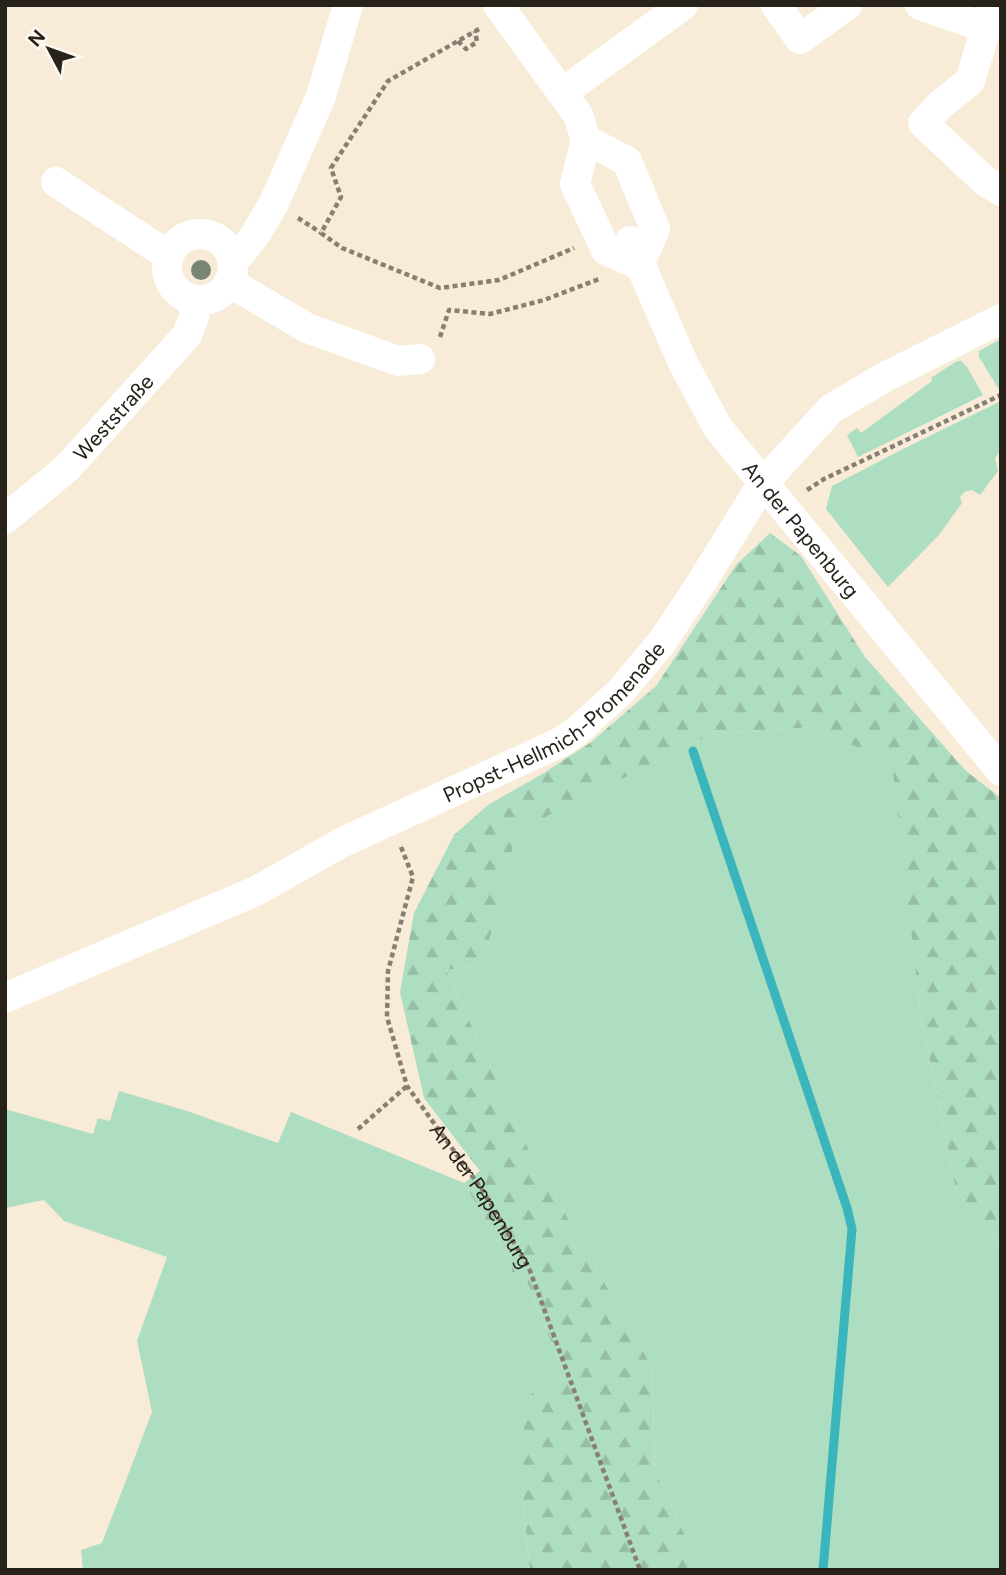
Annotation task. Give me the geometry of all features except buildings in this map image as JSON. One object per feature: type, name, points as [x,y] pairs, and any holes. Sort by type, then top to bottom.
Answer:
[{"type":"street","points":[[231,273],[230,254],[224,245],[204,235],[183,239],[169,256],[169,279],[174,288],[185,297],[205,300],[223,290],[274,202],[321,96],[348,5]]},
{"type":"street","points":[[562,93],[683,5]]},
{"type":"street","points":[[776,5],[800,39],[847,5]]},
{"type":"street","points":[[920,5],[990,16],[970,81],[923,123],[985,181],[1001,191]]},
{"type":"street","points":[[501,10],[578,115],[586,140],[576,184],[606,250],[635,253],[655,229],[627,161],[586,140]]},
{"type":"street","points":[[56,182],[169,256]]},
{"type":"street","name":"An der Papenburg","points":[[635,253],[684,365],[718,428],[1001,771]]},
{"type":"street","points":[[231,273],[307,328],[398,360],[420,359]]},
{"type":"street","name":"Weststraße","points":[[5,519],[67,468],[187,335],[194,317],[195,300]]},
{"type":"street","name":"Propst-Hellmich-Promenade","points":[[5,998],[256,891],[343,842],[559,743],[621,691],[662,642],[763,483],[831,410],[883,378],[1001,319]]},
{"type":"path","points":[[501,10],[475,31],[388,81],[331,168],[341,197],[320,233],[342,248],[440,288],[499,280],[573,248]]},
{"type":"path","points":[[458,41],[466,50],[477,42],[475,31]]},
{"type":"path","points":[[420,359],[431,362],[449,310],[490,314],[544,300],[635,253]]},
{"type":"path","points":[[784,507],[824,479],[1001,395]]},
{"type":"path","name":"An der Papenburg","points":[[390,820],[413,877],[388,971],[387,1017],[407,1086],[483,1191],[529,1268],[640,1570]]},
{"type":"path","points":[[358,1129],[407,1086]]},
{"type":"green space","points":[[1001,339],[1001,387],[998,388],[979,357],[979,351]]},
{"type":"green space","points":[[957,361],[967,367],[983,395],[858,457],[847,435],[857,428],[861,433]]},
{"type":"green space","points":[[1001,401],[1001,450],[995,458],[998,471],[980,495],[972,490],[964,492],[960,497],[962,503],[939,535],[888,587],[826,509],[832,486]]},
{"type":"green space","points":[[770,533],[801,556],[865,657],[966,771],[1001,798],[1001,1247],[956,1190],[920,1010],[892,763],[812,727],[710,735],[517,831],[483,965],[446,970],[523,1139],[652,1367],[655,1471],[701,1570],[530,1570],[522,1491],[525,1398],[564,1374],[524,1274],[512,1273],[512,1266],[464,1183],[480,1171],[424,1098],[400,992],[414,913],[454,835],[488,805],[590,743],[656,686],[736,565]]},
{"type":"green space","points":[[812,727],[893,763],[920,1010],[956,1190],[1001,1247],[999,1570],[701,1570],[655,1471],[652,1367],[523,1139],[446,970],[483,965],[516,831],[710,735]]},
{"type":"green space","points":[[119,1091],[184,1110],[278,1143],[291,1112],[464,1183],[512,1266],[512,1272],[524,1274],[564,1374],[522,1491],[530,1570],[83,1570],[81,1550],[102,1543],[152,1412],[137,1341],[167,1257],[64,1221],[44,1200],[5,1208],[5,1109],[93,1134],[98,1118],[110,1121]]},
{"type":"waterway","points":[[693,751],[852,1229],[823,1570]]}]
